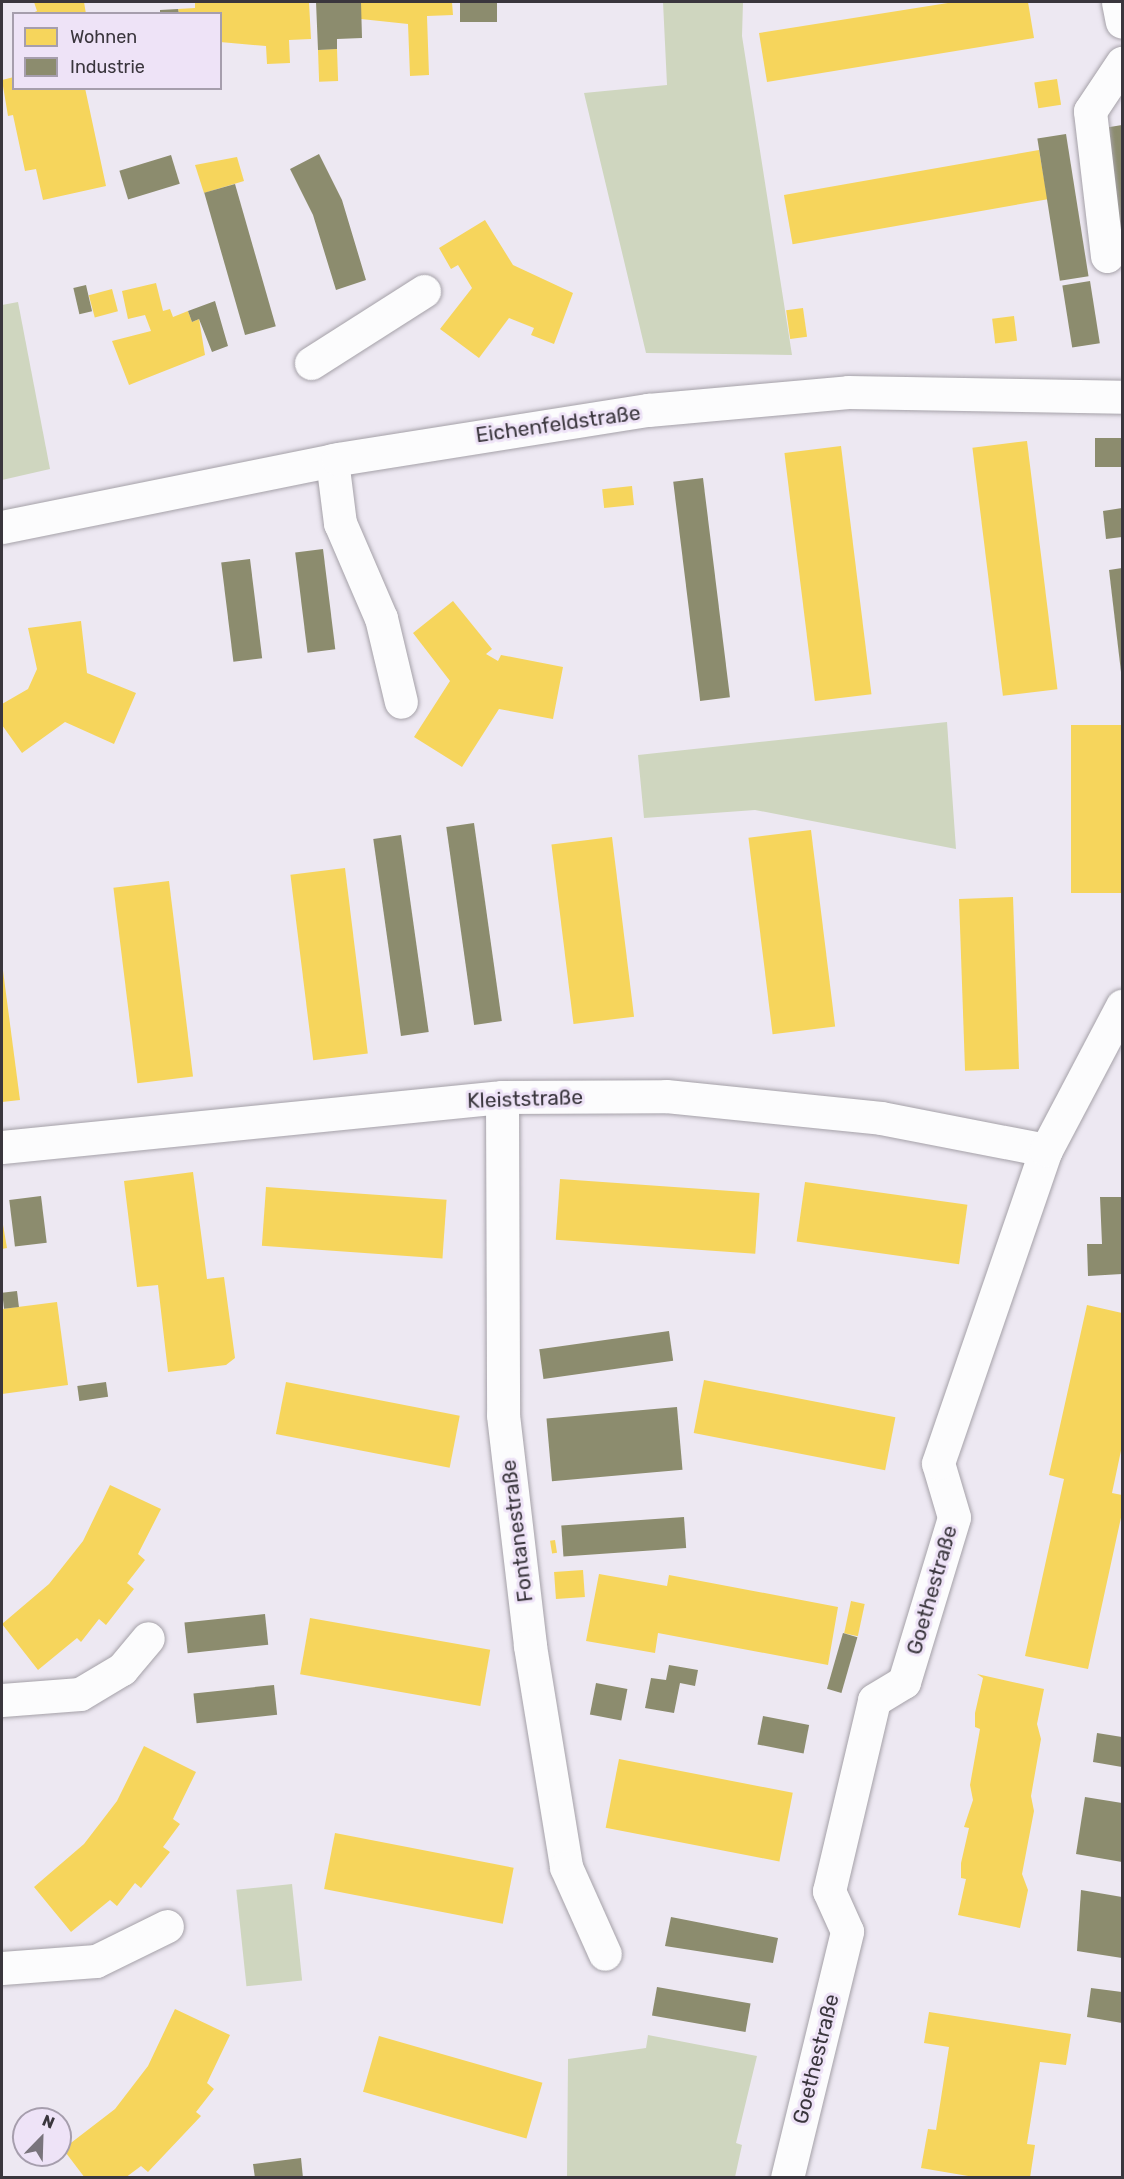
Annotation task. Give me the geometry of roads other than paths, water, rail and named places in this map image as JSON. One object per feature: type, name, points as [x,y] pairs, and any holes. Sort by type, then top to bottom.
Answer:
[{"type":"street","points":[[1118,2],[1122,22]]},
{"type":"street","points":[[1107,256],[1090,111],[1122,63]]},
{"type":"street","points":[[310,363],[424,291]]},
{"type":"street","name":"Eichenfeldstraße","points":[[2,527],[332,460],[648,411],[848,392],[1122,397]]},
{"type":"street","points":[[332,460],[340,524],[381,618],[400,702]]},
{"type":"street","name":"Goethestraße","points":[[787,2178],[847,1931],[829,1891],[874,1700],[904,1682],[954,1516],[938,1463],[1046,1150],[1122,1006]]},
{"type":"street","name":"Kleiststraße","points":[[2,1147],[502,1097],[666,1096],[881,1118],[1046,1150]]},
{"type":"street","name":"Fontanestraße","points":[[502,1097],[503,1415],[529,1635],[566,1867],[605,1954]]},
{"type":"street","points":[[2,1700],[80,1694],[122,1669],[148,1638]]},
{"type":"street","points":[[2,1968],[96,1961],[167,1926]]}]
